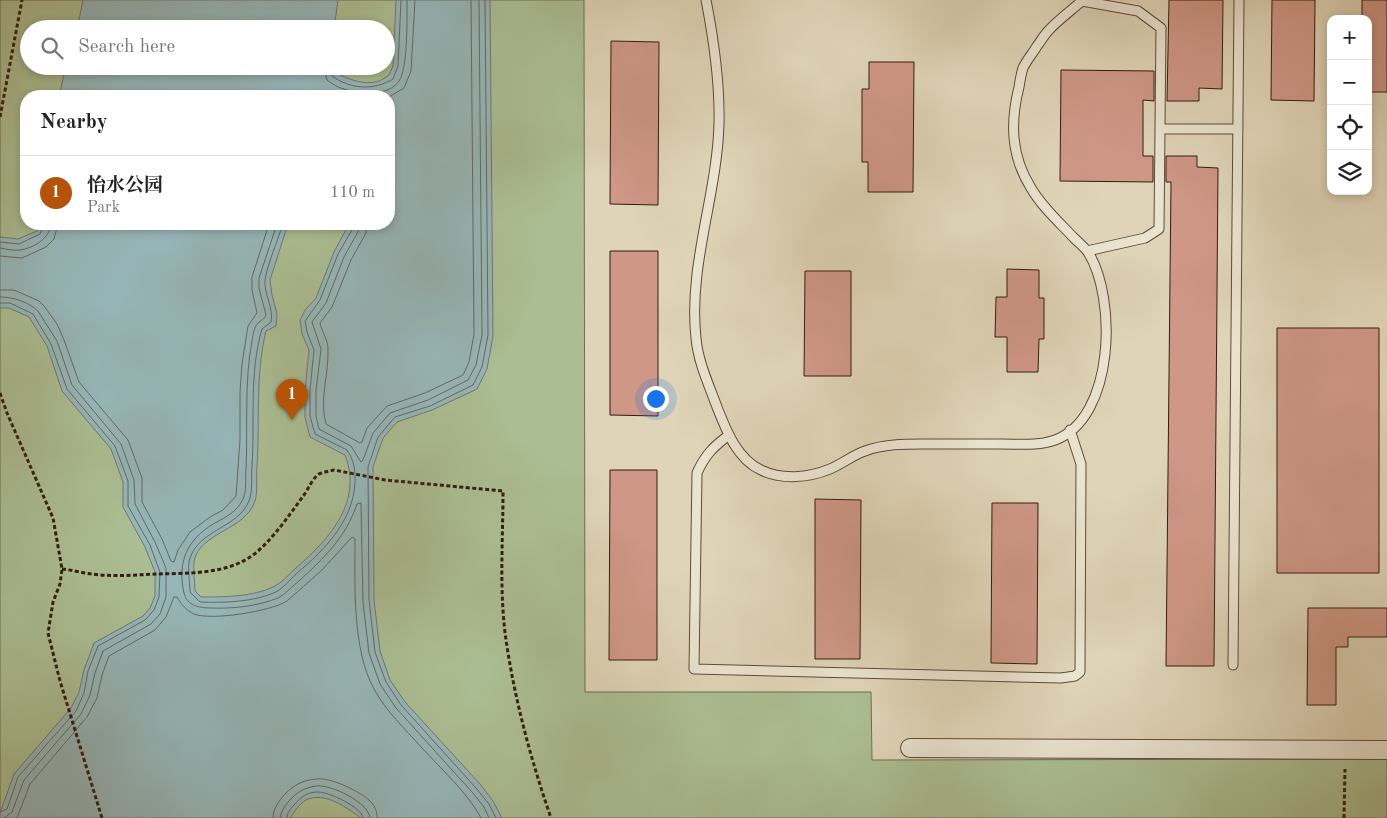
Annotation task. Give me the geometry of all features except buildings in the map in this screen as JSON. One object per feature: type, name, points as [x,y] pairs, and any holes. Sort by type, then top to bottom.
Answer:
[{"type":"street","points":[[910,748],[1387,750]]},
{"type":"lane","points":[[706,0],[718,84],[719,123],[717,150],[697,270],[696,342],[705,376],[724,425],[736,448],[752,466],[772,476],[799,477],[828,470],[866,450],[881,447],[905,444],[1028,444],[1054,440],[1070,430],[1086,415],[1098,390],[1105,362],[1103,294],[1097,273],[1087,251],[1044,206],[1031,189],[1023,172],[1012,130],[1023,68],[1047,32],[1083,1],[1138,11],[1161,28],[1159,229],[1145,238],[1087,251]]},
{"type":"lane","points":[[1233,665],[1239,0]]},
{"type":"lane","points":[[1160,128],[1238,130]]},
{"type":"lane","points":[[729,435],[716,444],[704,457],[697,473],[694,669],[1062,678],[1074,676],[1080,672],[1080,464],[1070,430]]},
{"type":"path","points":[[0,116],[22,0]]},
{"type":"path","points":[[0,393],[53,518],[62,569],[60,584],[53,602],[48,633],[60,681],[102,818]]},
{"type":"path","points":[[62,569],[92,574],[124,576],[199,572],[226,567],[248,558],[258,551],[286,520],[315,478],[320,474],[334,470],[385,480],[503,491],[503,585],[506,638],[522,723],[551,818]]},
{"type":"path","points":[[1344,818],[1346,749]]},
{"type":"green space","points":[[0,0],[584,0],[585,692],[871,692],[872,760],[1387,759],[1387,818],[0,818]]},
{"type":"water","points":[[83,0],[338,0],[335,20],[79,20]]},
{"type":"water","points":[[396,0],[490,0],[493,336],[487,369],[477,389],[432,410],[397,422],[383,438],[373,467],[374,600],[380,651],[390,680],[405,702],[480,784],[493,801],[502,818],[361,818],[328,799],[313,798],[304,801],[290,818],[0,818],[0,813],[14,774],[71,708],[79,692],[84,670],[94,643],[143,616],[150,608],[155,596],[155,572],[145,547],[123,507],[123,482],[111,449],[62,391],[47,346],[29,317],[9,308],[0,308],[0,237],[18,239],[37,230],[286,230],[270,280],[277,314],[276,326],[266,331],[260,365],[257,489],[255,501],[243,519],[205,543],[198,551],[194,561],[195,591],[201,597],[219,597],[256,593],[276,585],[286,578],[321,544],[340,518],[350,488],[349,472],[345,455],[310,437],[305,417],[305,390],[309,350],[302,334],[300,320],[305,310],[316,298],[334,252],[346,230],[395,230],[395,90],[60,90],[64,75],[341,75],[368,83],[380,81],[389,75],[395,75]]},
{"type":"place","name":"怡水公园","points":[[292,420]]}]
